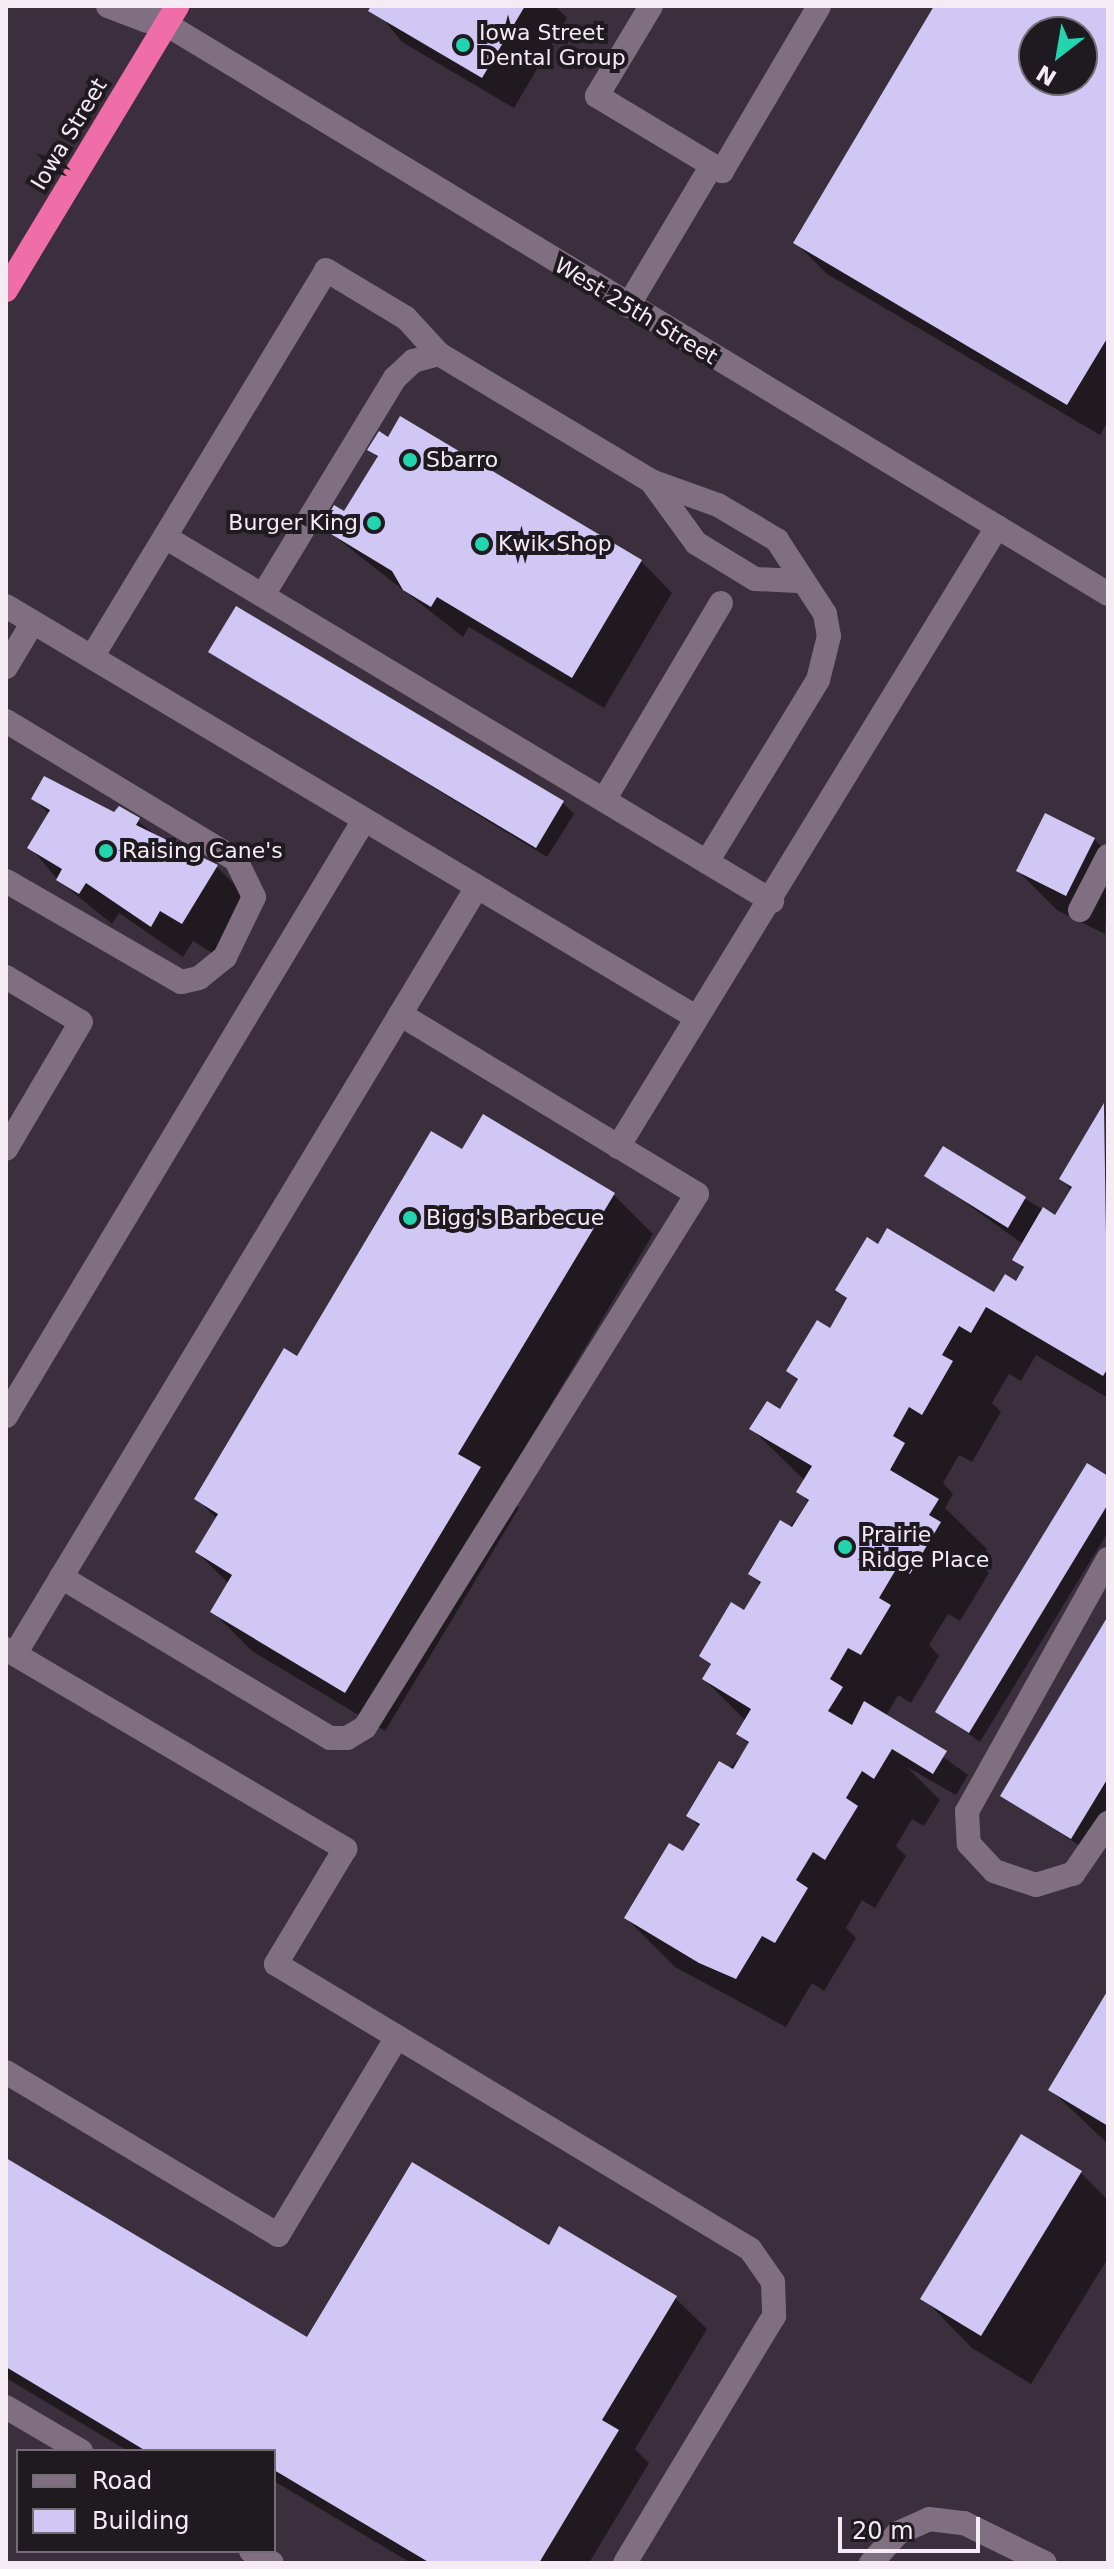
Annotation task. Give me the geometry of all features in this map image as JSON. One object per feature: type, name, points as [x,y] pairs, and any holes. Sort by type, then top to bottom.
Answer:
[{"type":"highway","name":"Iowa Street","points":[[6,290],[177,6]]},
{"type":"street","name":"West 25th Street","points":[[108,6],[165,27]]},
{"type":"street","name":"West 25th Street","points":[[136,6],[165,27],[1108,594]]},
{"type":"street","points":[[651,6],[597,96],[722,171],[819,6]]},
{"type":"street","points":[[628,306],[712,165]]},
{"type":"street","points":[[92,657],[326,270],[406,318],[439,354],[651,481],[718,505],[777,540],[797,581],[825,614],[826,658],[707,862]]},
{"type":"street","points":[[263,595],[395,378],[413,361],[439,354]]},
{"type":"street","points":[[651,481],[696,543],[755,579],[797,581]]},
{"type":"street","points":[[618,1147],[694,1016],[772,901],[997,527]]},
{"type":"street","points":[[165,537],[772,901]]},
{"type":"street","points":[[604,800],[721,603]]},
{"type":"street","points":[[6,606],[694,1016]]},
{"type":"street","points":[[6,667],[33,622]]},
{"type":"street","points":[[6,721],[236,860],[254,897],[225,957],[199,978],[181,982],[6,881]]},
{"type":"street","points":[[6,1416],[364,820]]},
{"type":"street","points":[[1080,910],[1108,856]]},
{"type":"street","points":[[477,887],[61,1577],[11,1651],[345,1849],[276,1964],[750,2249],[773,2282],[774,2316],[625,2563]]},
{"type":"street","points":[[6,977],[81,1022],[7,1143]]},
{"type":"street","points":[[61,1577],[330,1738],[365,1727],[697,1194],[400,1014]]},
{"type":"street","points":[[1108,1559],[967,1811],[969,1844],[994,1871],[1036,1885],[1073,1874],[1108,1823]]},
{"type":"street","points":[[6,2072],[278,2235],[397,2037]]},
{"type":"street","points":[[6,2407],[78,2449]]},
{"type":"street","points":[[871,2563],[898,2533],[929,2519],[964,2523],[1045,2563]]},
{"type":"street","points":[[254,2553],[272,2563]]},
{"type":"building","name":"Iowa Street Dental Group","points":[[371,6],[525,6],[482,78],[368,11]]},
{"type":"building","points":[[934,6],[1108,6],[1108,337],[1067,405],[793,243]]},
{"type":"building","name":"Kwik Shop","points":[[400,416],[642,560],[572,678],[437,597],[431,607],[403,590],[392,571],[321,528],[334,505],[344,511],[378,456],[367,450],[379,431],[388,437]]},
{"type":"building","points":[[236,606],[564,801],[536,848],[208,652]]},
{"type":"building","name":"Raising Cane's","points":[[44,776],[114,812],[119,806],[140,818],[136,825],[218,865],[182,924],[160,911],[151,927],[86,883],[79,894],[56,880],[62,869],[27,848],[50,810],[31,799]]},
{"type":"building","points":[[1045,813],[1095,838],[1066,896],[1016,871]]},
{"type":"building","name":"Prairie Ridge Place","points":[[1104,1103],[1108,1368],[1103,1376],[986,1307],[971,1333],[959,1326],[942,1355],[953,1361],[922,1415],[909,1407],[893,1436],[905,1443],[890,1470],[939,1499],[929,1515],[941,1522],[910,1574],[898,1566],[879,1598],[891,1605],[861,1655],[848,1648],[830,1679],[843,1687],[828,1711],[852,1725],[864,1701],[947,1751],[933,1774],[892,1749],[874,1779],[862,1771],[846,1798],[858,1806],[825,1860],[813,1852],[796,1880],[808,1888],[775,1943],[762,1936],[736,1979],[699,1963],[624,1918],[669,1843],[683,1851],[700,1824],[686,1816],[719,1761],[733,1769],[749,1742],[736,1734],[751,1709],[702,1679],[711,1664],[699,1656],[731,1602],[744,1610],[761,1582],[748,1574],[780,1520],[792,1527],[809,1500],[796,1492],[812,1466],[749,1429],[767,1401],[780,1409],[798,1379],[786,1371],[817,1320],[830,1328],[847,1298],[835,1290],[867,1237],[878,1244],[887,1228],[994,1292],[1005,1274],[1016,1281],[1024,1267],[1012,1260],[1043,1207],[1055,1215],[1072,1187],[1059,1179]]},
{"type":"building","points":[[483,1114],[615,1193],[458,1454],[481,1467],[345,1693],[210,1612],[232,1575],[195,1552],[218,1514],[194,1499],[284,1348],[297,1356],[431,1131],[462,1149]]},
{"type":"building","points":[[943,1146],[1026,1197],[1008,1228],[924,1176]]},
{"type":"building","points":[[1087,1463],[1108,1476],[1108,1504],[969,1733],[935,1712]]},
{"type":"building","points":[[1108,1616],[1108,1778],[1071,1839],[1000,1796]]},
{"type":"building","points":[[1108,1990],[1108,2126],[1048,2090]]},
{"type":"building","points":[[1021,2134],[1082,2171],[981,2336],[920,2299]]},
{"type":"building","points":[[6,2158],[307,2337],[412,2162],[549,2245],[559,2226],[677,2296],[602,2420],[619,2430],[539,2563],[430,2563],[276,2471],[276,2449],[143,2449],[6,2367]]},
{"type":"place","name":"Iowa Street Dental Group","points":[[463,45]]},
{"type":"place","name":"Sbarro","points":[[410,460]]},
{"type":"place","name":"Burger King","points":[[374,523]]},
{"type":"place","name":"Kwik Shop","points":[[482,544]]},
{"type":"place","name":"Raising Cane's","points":[[106,851]]},
{"type":"place","name":"Bigg's Barbecue","points":[[410,1218]]},
{"type":"place","name":"Prairie Ridge Place","points":[[845,1547]]}]
